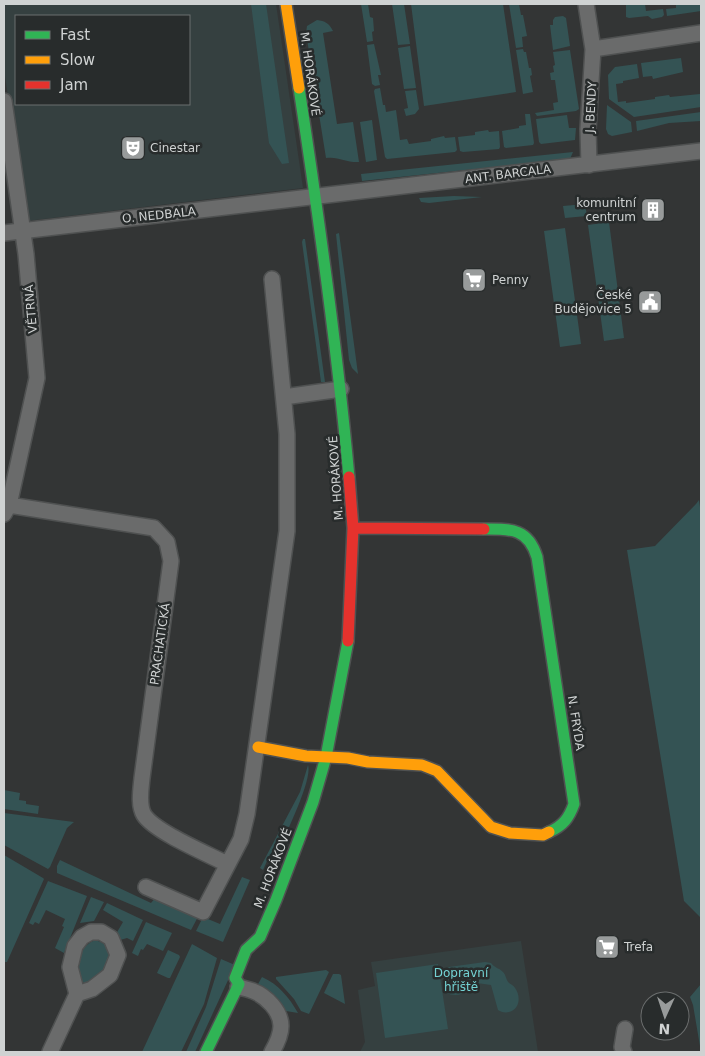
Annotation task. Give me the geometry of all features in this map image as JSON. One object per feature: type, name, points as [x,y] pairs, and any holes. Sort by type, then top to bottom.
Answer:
[{"type":"street","name":"M. HORÁKOVÉ","points":[[206,1052],[238,985],[235,978],[248,947],[259,940],[299,838],[326,757],[348,639],[353,528],[346,425],[315,196],[286,4]]},
{"type":"street","name":"J. BENDY","points":[[586,4],[593,49],[588,129],[589,165]]},
{"type":"street","points":[[593,49],[701,33]]},
{"type":"street","name":"VĚTRNÁ","points":[[4,101],[23,231],[37,378],[6,509]]},
{"type":"street","name":"ANT. BARCALA","points":[[315,196],[701,151]]},
{"type":"street","name":"O. NEDBALA","points":[[4,233],[315,196]]},
{"type":"street","points":[[146,887],[203,912],[240,839],[248,814],[287,531],[287,434],[272,279]]},
{"type":"street","points":[[284,397],[341,389]]},
{"type":"street","name":"PRACHATICKÁ","points":[[6,509],[28,509],[154,528],[167,542],[171,561],[140,801],[144,815],[156,827],[227,864]]},
{"type":"street","name":"N. FRÝDA","points":[[326,757],[422,765],[436,771],[491,827],[510,833],[543,835],[557,829],[568,819],[574,804],[537,557],[533,543],[522,533],[508,529],[353,528]]},
{"type":"street","points":[[258,747],[306,756],[326,757]]},
{"type":"street","points":[[259,940],[261,952]]},
{"type":"street","name":"M. HORÁKOVÉ","points":[[238,985],[246,983],[250,975]]},
{"type":"street","points":[[238,985],[254,991],[272,1004],[279,1014],[281,1026],[278,1040],[272,1052]]},
{"type":"street","points":[[50,1052],[77,994]]},
{"type":"street","points":[[624,1052],[622,1047],[625,1029]]},
{"type":"shaded area","points":[[4,4],[276,4],[303,188],[27,221],[4,70]]},
{"type":"shaded area","points":[[521,941],[538,1052],[360,1052],[365,1042],[358,990],[375,986],[371,962]]},
{"type":"green space","points":[[251,4],[266,4],[289,163],[282,164],[269,143]]},
{"type":"green space","points":[[361,4],[368,4],[370,17],[373,18],[373,41],[367,42]]},
{"type":"green space","points":[[392,4],[404,4],[410,44],[398,45]]},
{"type":"green space","points":[[411,4],[503,4],[516,92],[424,106]]},
{"type":"green space","points":[[509,4],[519,4],[521,15],[523,15],[527,36],[522,37],[523,47],[516,48]]},
{"type":"green space","points":[[626,4],[645,4],[646,11],[663,9],[664,15],[652,19],[648,16],[629,18],[626,17]]},
{"type":"green space","points":[[676,4],[701,4],[701,11],[667,16],[666,9],[676,8]]},
{"type":"green space","points":[[563,16],[566,18],[570,46],[553,50],[550,25],[553,25],[555,17]]},
{"type":"green space","points":[[317,20],[326,23],[333,31],[323,33],[337,124],[353,122],[359,162],[326,158],[306,33],[307,26]]},
{"type":"green space","points":[[374,44],[381,75],[378,75],[380,85],[375,86],[372,84],[367,45]]},
{"type":"green space","points":[[410,46],[416,88],[404,89],[398,48]]},
{"type":"green space","points":[[523,49],[526,52],[529,68],[531,68],[532,75],[530,76],[533,92],[523,94],[516,50]]},
{"type":"green space","points":[[570,50],[579,109],[537,116],[535,113],[554,110],[553,103],[558,102],[555,80],[551,80],[550,73],[554,72],[553,66],[555,65],[553,52]]},
{"type":"green space","points":[[681,58],[683,72],[653,79],[652,76],[643,77],[641,63]]},
{"type":"green space","points":[[637,64],[639,78],[616,84],[618,102],[626,101],[626,103],[669,95],[670,97],[700,94],[701,90],[701,107],[634,117],[609,99],[608,75],[615,67]]},
{"type":"green space","points":[[380,88],[386,112],[396,110],[400,140],[407,139],[409,144],[431,141],[431,139],[444,136],[445,138],[455,137],[457,150],[455,152],[387,159],[385,157],[374,91]]},
{"type":"green space","points":[[416,90],[419,109],[415,114],[406,116],[404,109],[408,108],[405,91]]},
{"type":"green space","points":[[607,105],[631,122],[632,132],[612,136],[608,134],[606,129]]},
{"type":"green space","points":[[701,112],[701,121],[669,123],[637,131],[636,121]]},
{"type":"green space","points":[[525,114],[530,114],[533,145],[504,147],[502,131],[526,125]]},
{"type":"green space","points":[[567,115],[569,128],[576,128],[575,140],[541,144],[539,142],[536,119]]},
{"type":"green space","points":[[372,120],[377,160],[366,162],[360,122]]},
{"type":"green space","points":[[488,130],[489,132],[499,131],[499,149],[460,151],[458,137],[475,135],[475,132]]},
{"type":"green space","points":[[573,152],[570,159],[362,181],[361,174]]},
{"type":"green space","points":[[482,197],[429,203],[421,202],[419,198]]},
{"type":"green space","points":[[585,204],[587,216],[565,218],[563,206]]},
{"type":"green space","points":[[609,222],[624,338],[604,341],[588,225]]},
{"type":"green space","points":[[565,228],[581,344],[560,347],[544,231]]},
{"type":"green space","points":[[339,233],[358,374],[352,368],[349,360],[336,234]]},
{"type":"green space","points":[[303,239],[305,239],[325,382],[321,382]]},
{"type":"green space","points":[[699,500],[701,514],[701,918],[684,901],[627,550],[655,546]]},
{"type":"green space","points":[[308,765],[306,783],[291,822],[277,854],[275,856],[270,854],[263,870],[260,868],[300,792]]},
{"type":"green space","points":[[4,790],[20,793],[19,800],[26,801],[26,804],[39,806],[38,814],[4,809]]},
{"type":"green space","points":[[4,813],[74,822],[67,828],[48,869],[4,845]]},
{"type":"green space","points":[[4,855],[44,879],[7,962],[4,962]]},
{"type":"green space","points":[[60,860],[151,903],[156,897],[199,915],[191,930],[57,873],[57,866]]},
{"type":"green space","points":[[242,877],[250,880],[223,942],[196,931],[203,917],[220,924]]},
{"type":"green space","points":[[48,881],[87,896],[64,953],[55,948],[64,927],[62,926],[65,919],[46,910],[39,924],[35,922],[33,925],[29,923]]},
{"type":"green space","points":[[91,897],[104,902],[94,921],[80,923]]},
{"type":"green space","points":[[107,903],[143,920],[133,941],[127,938],[120,940],[116,934],[123,922],[103,910]]},
{"type":"green space","points":[[146,922],[172,933],[163,951],[147,944],[143,950],[141,949],[138,956],[132,953]]},
{"type":"green space","points":[[95,940],[105,944],[109,951],[110,959],[107,967],[95,980],[87,983],[80,982],[79,963],[82,952],[89,943]]},
{"type":"green space","points":[[192,944],[217,958],[204,1004],[181,1052],[142,1052]]},
{"type":"green space","points":[[168,950],[180,957],[170,978],[157,973]]},
{"type":"green space","points":[[221,959],[235,965],[195,1052],[186,1052],[206,1007]]},
{"type":"green space","name":"Dopravní hřiště","points":[[485,962],[491,963],[503,972],[508,982],[517,991],[519,998],[513,1010],[502,1012],[498,1010],[491,985],[477,983],[463,994],[446,993],[444,972],[449,967]]},
{"type":"green space","points":[[438,964],[448,1029],[385,1038],[376,973]]},
{"type":"green space","points":[[326,970],[329,972],[309,1014],[301,1011],[294,999],[276,979],[276,977]]},
{"type":"green space","points":[[333,974],[341,975],[345,1004],[324,993]]},
{"type":"green space","points":[[262,977],[273,983],[283,992],[298,1013],[286,1011],[277,998],[258,984]]},
{"type":"green space","points":[[701,984],[701,1052],[693,1005],[690,997]]},
{"type":"traffic: fast","points":[[299,88],[327,282],[349,477]]},
{"type":"traffic: fast","points":[[484,529],[510,530],[523,535],[529,540],[537,557],[574,804],[565,821],[549,832]]},
{"type":"traffic: fast","points":[[239,984],[235,978],[246,950],[260,937],[313,802],[326,757],[348,641]]},
{"type":"traffic: fast","points":[[206,1052],[239,984]]},
{"type":"traffic: slow","points":[[286,4],[299,88]]},
{"type":"traffic: slow","points":[[258,747],[306,756],[422,765],[437,771],[491,827],[510,833],[543,835],[549,832]]},
{"type":"traffic: jam","points":[[348,641],[353,528],[349,477]]},
{"type":"traffic: jam","points":[[353,528],[484,529]]},
{"type":"place","name":"Cinestar","points":[[133,148]]},
{"type":"place","name":"komunitní centrum","points":[[653,210]]},
{"type":"place","name":"Penny","points":[[474,280]]},
{"type":"place","name":"České Budějovice 5","points":[[650,302]]},
{"type":"place","name":"Trefa","points":[[607,947]]}]
